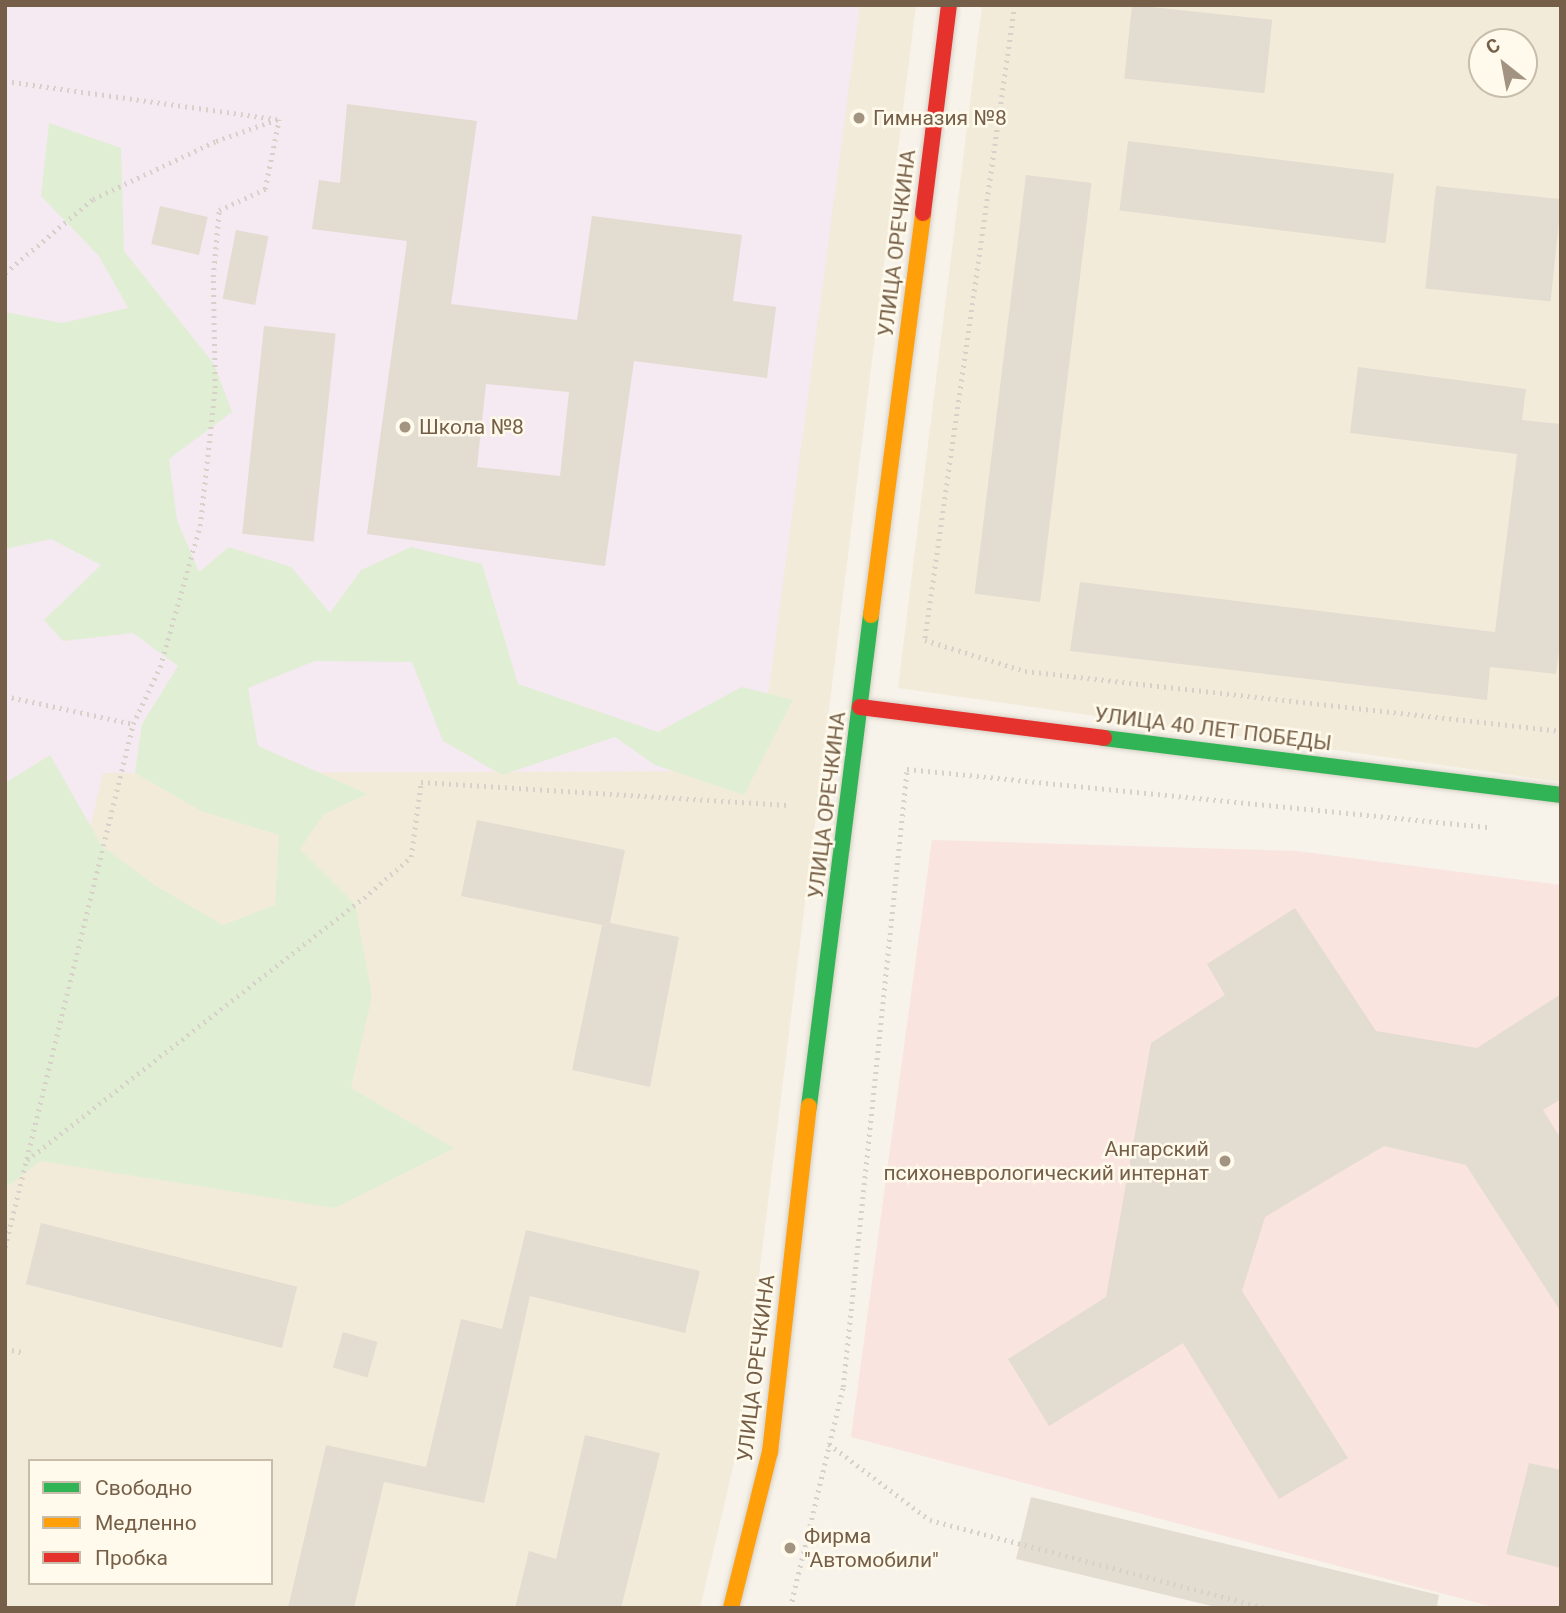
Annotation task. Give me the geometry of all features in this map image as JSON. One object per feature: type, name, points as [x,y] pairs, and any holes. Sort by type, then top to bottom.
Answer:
[{"type":"street","name":"УЛИЦА ОРЕЧКИНА","points":[[731,1608],[770,1451],[949,5]]},
{"type":"street","name":"УЛИЦА 40 ЛЕТ ПОБЕДЫ","points":[[860,707],[1561,795]]},
{"type":"path","points":[[1015,5],[925,640],[1025,671],[1561,731]]},
{"type":"path","points":[[5,81],[279,119]]},
{"type":"path","points":[[5,273],[93,199],[216,141],[279,119]]},
{"type":"path","points":[[5,1247],[133,724],[160,667],[200,526],[215,388],[213,277],[219,210],[265,189],[279,119]]},
{"type":"path","points":[[5,696],[133,724]]},
{"type":"path","points":[[790,1608],[843,1387],[906,769],[1494,827]]},
{"type":"path","points":[[27,1160],[365,898],[411,857],[421,782],[788,806]]},
{"type":"path","points":[[5,1349],[22,1352]]},
{"type":"path","points":[[829,1444],[930,1520],[1265,1608]]},
{"type":"shaded area","points":[[5,5],[916,5],[738,1446],[700,1608],[5,1608]]},
{"type":"shaded area","name":"Школа №8","points":[[5,5],[860,5],[758,771],[103,773],[5,1188]]},
{"type":"shaded area","points":[[982,5],[1561,5],[1561,782],[898,688]]},
{"type":"shaded area","name":"Ангарский психоневрологический интернат","points":[[932,840],[1297,851],[1561,885],[1561,1608],[1497,1608],[851,1437]]},
{"type":"green space","points":[[49,123],[121,148],[124,251],[214,364],[232,412],[169,459],[177,520],[199,572],[229,547],[291,567],[330,613],[361,570],[411,547],[482,564],[518,684],[658,732],[742,687],[793,700],[744,795],[655,765],[615,737],[502,775],[443,741],[412,662],[315,661],[248,688],[258,746],[368,794],[324,814],[300,849],[355,904],[372,996],[351,1088],[454,1148],[335,1208],[41,1161],[5,1188],[5,783],[50,755],[102,846],[156,886],[223,925],[275,905],[279,835],[201,811],[135,773],[142,724],[178,666],[133,633],[63,641],[44,620],[101,565],[51,539],[5,549],[5,312],[62,323],[128,308],[99,256],[41,196]]},
{"type":"building","points":[[1132,5],[1272,20],[1264,93],[1124,79]]},
{"type":"building","points":[[347,104],[477,121],[451,304],[577,320],[592,216],[742,235],[733,301],[776,307],[767,378],[634,361],[605,566],[367,534],[407,241],[312,229],[319,180],[340,183]],"holes":[[[486,384],[569,392],[560,476],[477,467]]]},
{"type":"building","points":[[1128,141],[1394,174],[1385,243],[1119,210]]},
{"type":"building","points":[[1026,175],[1092,183],[1040,602],[975,594]]},
{"type":"building","points":[[1436,186],[1561,199],[1551,302],[1425,288]]},
{"type":"building","points":[[160,206],[208,217],[199,255],[151,244]]},
{"type":"building","points":[[236,230],[268,236],[255,305],[223,299]]},
{"type":"building","points":[[264,326],[336,334],[314,541],[242,534]]},
{"type":"building","points":[[1358,367],[1526,389],[1522,420],[1561,424],[1561,635],[1556,674],[1490,667],[1487,700],[1070,651],[1080,582],[1495,632],[1517,454],[1350,433]]},
{"type":"building","points":[[477,820],[625,850],[610,923],[679,937],[650,1087],[572,1070],[602,925],[461,896]]},
{"type":"building","points":[[1295,908],[1376,1031],[1477,1048],[1561,994],[1561,1099],[1543,1110],[1561,1139],[1561,1312],[1466,1165],[1384,1146],[1265,1217],[1242,1291],[1348,1458],[1279,1499],[1183,1343],[1049,1426],[1008,1359],[1106,1297],[1151,1043],[1225,995],[1207,964]]},
{"type":"building","points":[[41,1223],[297,1287],[282,1348],[26,1284]]},
{"type":"building","points":[[526,1230],[700,1271],[685,1333],[530,1296],[484,1503],[384,1482],[354,1608],[288,1608],[326,1445],[426,1467],[461,1319],[502,1329]]},
{"type":"building","points":[[343,1332],[378,1342],[367,1377],[333,1368]]},
{"type":"building","points":[[585,1435],[660,1453],[621,1608],[515,1608],[529,1551],[556,1559]]},
{"type":"building","points":[[1529,1463],[1561,1470],[1561,1568],[1506,1554]]},
{"type":"building","points":[[1031,1497],[1439,1595],[1437,1605],[1445,1608],[1220,1608],[1016,1559]]},
{"type":"traffic: fast","points":[[809,1106],[871,615]]},
{"type":"traffic: fast","points":[[1104,738],[1561,795]]},
{"type":"traffic: slow","points":[[871,615],[923,213]]},
{"type":"traffic: slow","points":[[731,1608],[770,1452],[809,1106]]},
{"type":"traffic: jam","points":[[923,213],[949,5]]},
{"type":"traffic: jam","points":[[860,707],[1104,738]]},
{"type":"place","name":"Гимназия №8","points":[[859,118]]},
{"type":"place","name":"Школа №8","points":[[405,427]]},
{"type":"place","name":"Ангарский психоневрологический интернат","points":[[1225,1161]]},
{"type":"place","name":"Фирма \"Автомобили\"","points":[[790,1548]]}]
